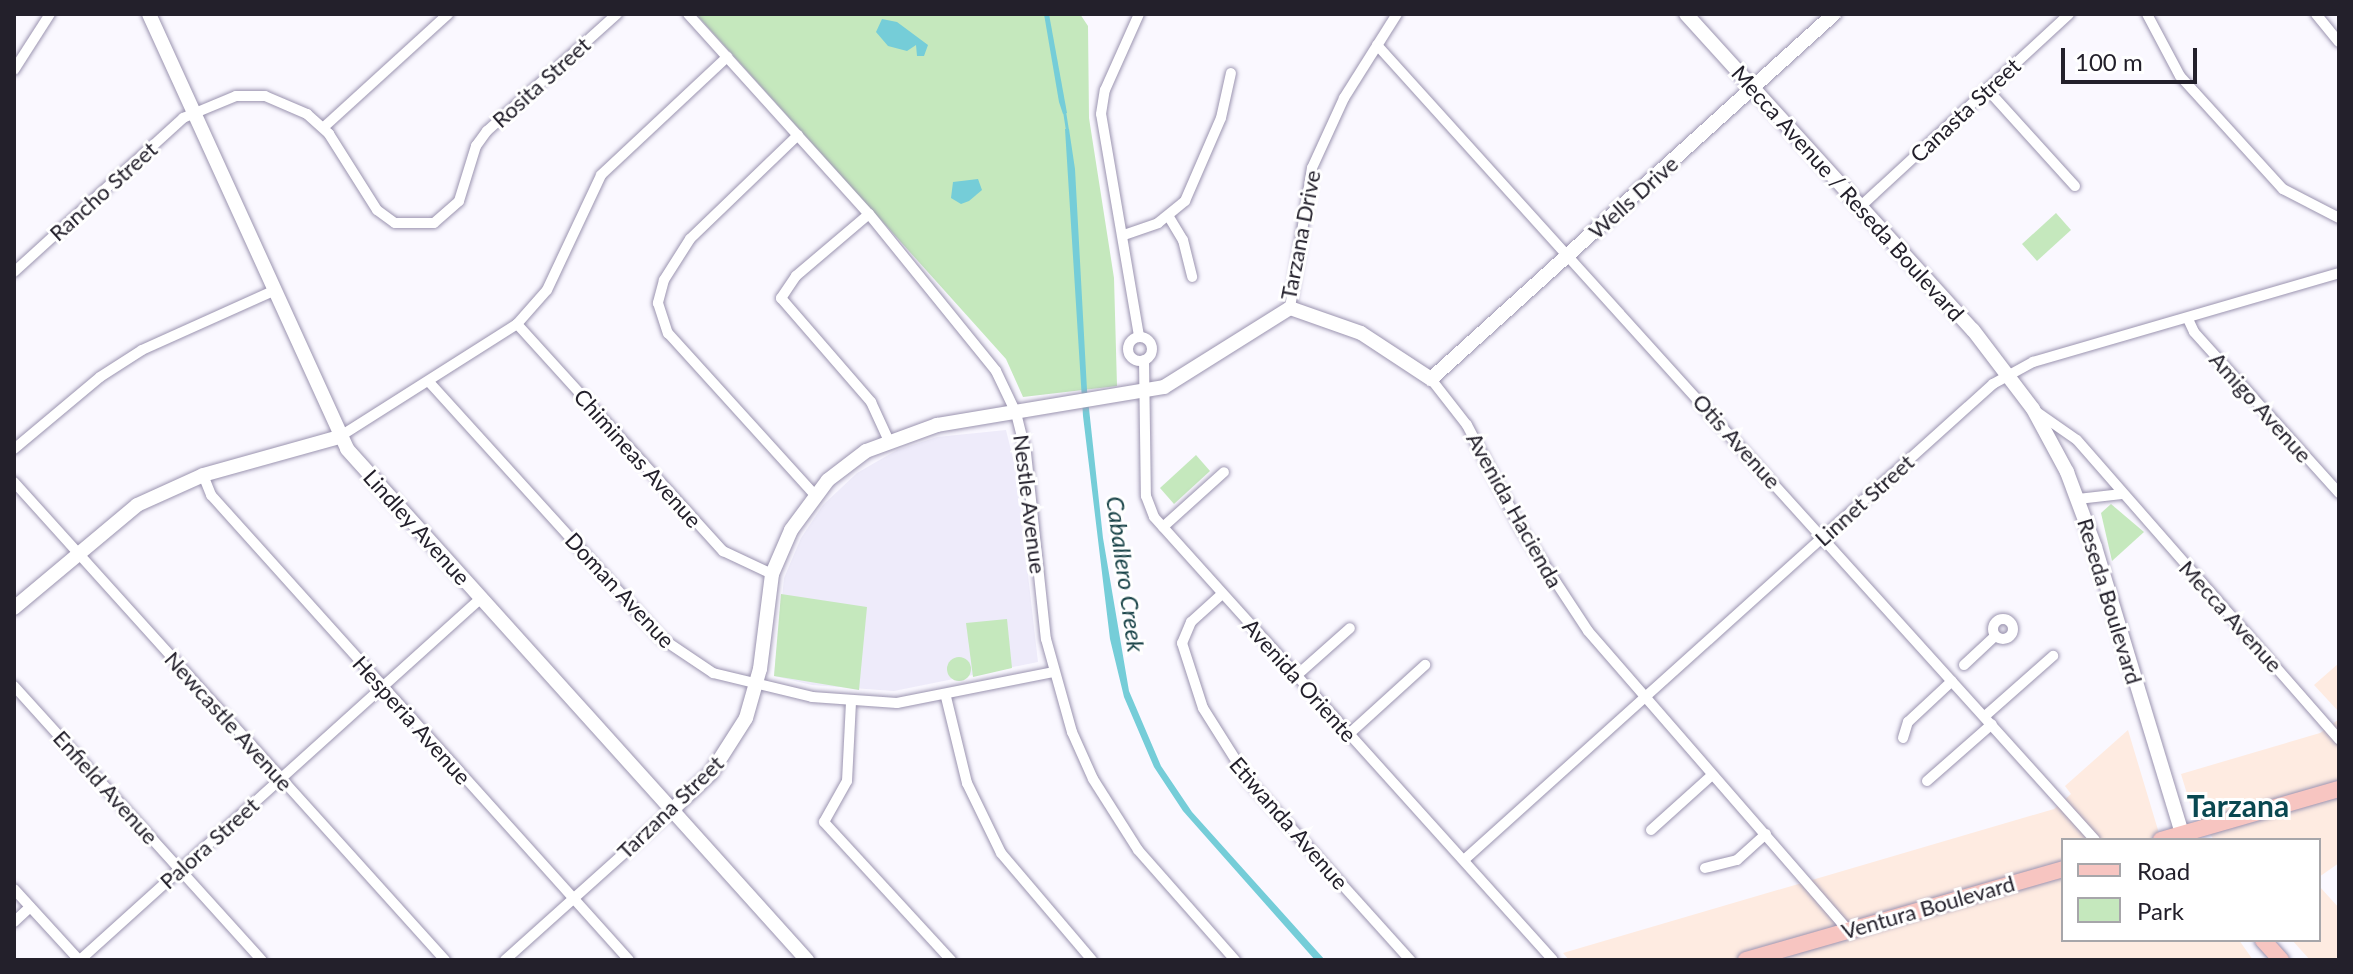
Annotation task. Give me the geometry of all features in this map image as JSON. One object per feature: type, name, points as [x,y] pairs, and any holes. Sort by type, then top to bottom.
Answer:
[{"type":"main road","points":[[2183,837],[2339,789]]},
{"type":"main road","name":"Ventura Boulevard","points":[[1746,960],[2061,870]]},
{"type":"street","points":[[14,70],[50,14]]},
{"type":"street","name":"Lindley Avenue","points":[[149,14],[339,437],[807,960]]},
{"type":"street","points":[[324,127],[448,14]]},
{"type":"street","name":"Rosita Street","points":[[192,113],[236,96],[265,96],[324,127],[377,210],[395,223],[434,223],[459,201],[476,146],[487,131],[617,14]]},
{"type":"street","name":"Nestle Avenue","points":[[688,14],[869,214],[972,335],[1016,413],[1053,672],[1072,732],[1113,814],[1138,850],[1235,960]]},
{"type":"street","name":"Avenida Oriente","points":[[1139,14],[1105,90],[1101,114],[1139,336],[1152,346],[1144,360],[1146,496],[1163,527],[1553,960]]},
{"type":"street","name":"Tarzana Drive","points":[[1094,403],[1144,393],[1178,380],[1263,321],[1290,308],[1312,168],[1344,98],[1397,14]]},
{"type":"street","name":"Mecca Avenue / Reseda Boulevard","points":[[1686,14],[2009,374]]},
{"type":"street","name":"Wells Drive","points":[[1431,379],[1834,14]]},
{"type":"street","name":"Canasta Street","points":[[1861,206],[2069,14]]},
{"type":"street","points":[[2147,14],[2180,76],[2283,189],[2339,218]]},
{"type":"street","points":[[2316,14],[2339,42]]},
{"type":"street","name":"Otis Avenue","points":[[1377,45],[2093,838]]},
{"type":"street","points":[[14,608],[77,552],[137,505],[203,475],[339,437],[430,383],[517,324],[547,290],[601,175],[727,57]]},
{"type":"street","points":[[1124,235],[1169,217],[1195,184],[1221,118],[1231,73]]},
{"type":"street","points":[[1987,89],[2075,186]]},
{"type":"street","name":"Rancho Street","points":[[14,272],[192,113]]},
{"type":"street","points":[[798,135],[714,212],[690,239],[660,293],[668,333],[814,494]]},
{"type":"street","points":[[869,214],[786,286],[781,298],[871,402],[888,439]]},
{"type":"street","points":[[1169,217],[1183,240],[1192,277]]},
{"type":"street","name":"Linnet Street","points":[[1464,860],[1823,536],[2009,374],[2033,362],[2339,273]]},
{"type":"street","points":[[14,449],[100,377],[142,350],[273,291]]},
{"type":"street","name":"Avenida Hacienda","points":[[1290,308],[1361,333],[1431,379],[1467,425],[1556,585],[1644,697],[1848,930]]},
{"type":"street","name":"Amigo Avenue","points":[[2188,319],[2194,332],[2339,493]]},
{"type":"street","name":"Chimineas Avenue","points":[[517,324],[723,551],[772,574]]},
{"type":"street","name":"Avenida Oriente","points":[[1139,336],[1128,351],[1144,360]]},
{"type":"street","name":"Reseda Boulevard","points":[[2009,374],[2033,409],[2078,499],[2183,837]]},
{"type":"street","name":"Doman Avenue","points":[[430,383],[661,638],[713,673],[757,687],[851,702],[946,697],[1053,672]]},
{"type":"street","name":"Tarzana Street","points":[[505,960],[672,810],[732,745],[757,687],[772,574],[791,530],[814,494],[845,466],[888,439],[1016,413],[1094,403]]},
{"type":"street","name":"Mecca Avenue","points":[[2033,409],[2077,440],[2339,739]]},
{"type":"street","points":[[1163,527],[1224,472]]},
{"type":"street","name":"Hesperia Avenue","points":[[203,475],[211,495],[629,960]]},
{"type":"street","name":"Newcastle Avenue","points":[[14,482],[445,960]]},
{"type":"street","points":[[2078,499],[2122,494]]},
{"type":"street","name":"Etiwanda Avenue","points":[[1222,594],[1191,622],[1182,643],[1203,708],[1249,781],[1410,960]]},
{"type":"street","name":"Palora Street","points":[[79,960],[481,598]]},
{"type":"street","points":[[1296,676],[1350,628]]},
{"type":"street","points":[[1964,665],[1995,636]]},
{"type":"street","points":[[1927,781],[2053,656]]},
{"type":"street","points":[[1349,734],[1400,680],[1425,665]]},
{"type":"street","points":[[1903,738],[1908,722],[1952,681]]},
{"type":"street","name":"Enfield Avenue","points":[[14,686],[262,960]]},
{"type":"street","points":[[946,697],[967,783],[994,841],[1029,890],[1092,960]]},
{"type":"street","points":[[851,702],[847,781],[824,822],[951,960]]},
{"type":"street","points":[[1651,830],[1712,775]]},
{"type":"street","points":[[1705,868],[1737,860],[1766,834]]},
{"type":"street","points":[[14,889],[79,960]]},
{"type":"street","points":[[14,922],[30,907]]},
{"type":"shaded area","points":[[1006,430],[1016,470],[1038,662],[894,691],[812,685],[774,676],[784,578],[801,538],[823,505],[857,473],[897,450],[937,437]]},
{"type":"shaded area","points":[[2339,663],[2339,712],[2314,685]]},
{"type":"shaded area","points":[[2339,719],[2339,863],[2321,876],[2321,838],[2213,838],[2191,807],[2181,774],[2320,733]]},
{"type":"shaded area","points":[[2128,730],[2160,838],[2061,838],[2061,942],[2240,942],[2253,960],[1569,960],[1563,953],[2054,809],[2071,794],[2065,786]]},
{"type":"shaded area","points":[[2321,888],[2339,908],[2339,960],[2310,960],[2294,942],[2321,942]]},
{"type":"green space","points":[[696,14],[1080,14],[1088,26],[1089,118],[1114,278],[1117,386],[1023,397],[1006,359]]},
{"type":"green space","points":[[2056,213],[2071,230],[2037,261],[2022,244]]},
{"type":"green space","points":[[1196,455],[1210,471],[1174,504],[1160,488]]},
{"type":"green space","points":[[2111,504],[2144,532],[2112,561],[2101,513]]},
{"type":"green space","points":[[781,594],[867,607],[859,690],[774,676]]},
{"type":"green space","points":[[1007,619],[1012,668],[973,677],[966,623]]},
{"type":"green space","points":[[959,657],[970,664],[971,669],[964,680],[959,681],[948,674],[947,669],[954,658]]},
{"type":"water","points":[[1044,14],[1049,14],[1067,113],[1063,114],[1059,102]]},
{"type":"water","points":[[882,19],[897,22],[928,45],[924,56],[917,56],[916,45],[907,51],[888,46],[876,32]]},
{"type":"water","points":[[1065,129],[1069,129],[1075,169],[1087,390],[1103,538],[1129,691],[1161,766],[1192,812],[1325,960],[1315,960],[1183,811],[1154,767],[1124,697],[1110,639],[1083,416]]},
{"type":"water","points":[[978,179],[982,190],[969,201],[961,204],[951,198],[953,182]]},
{"type":"waterway","name":"Caballero Creek","points":[[1064,111],[1067,131]]},
{"type":"district","name":"Tarzana","points":[[2238,805]]}]
